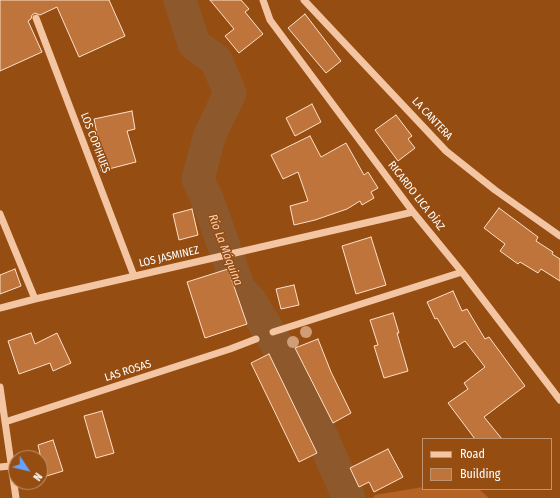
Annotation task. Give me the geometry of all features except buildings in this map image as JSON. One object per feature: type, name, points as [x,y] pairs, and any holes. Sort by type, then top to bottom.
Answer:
[{"type":"street","name":"RICARDO LICA DÍAZ","points":[[263,0],[270,20],[413,212],[462,272],[560,400]]},
{"type":"street","name":"LA CANTERA","points":[[304,0],[446,151],[495,190],[560,236]]},
{"type":"street","name":"LOS COPIHUES","points":[[36,18],[134,276]]},
{"type":"street","name":"LOS JASMINEZ","points":[[0,308],[214,257],[413,212]]},
{"type":"street","points":[[0,214],[35,299]]},
{"type":"street","points":[[273,332],[462,272]]},
{"type":"street","name":"LAS ROSAS","points":[[5,422],[230,349],[256,339]]},
{"type":"street","points":[[0,387],[8,450]]},
{"type":"shaded area","points":[[422,487],[422,490],[480,490],[489,498],[373,498],[375,495]]},
{"type":"waterway","name":"Río La Máquina","points":[[180,0],[194,44],[216,60],[230,93],[209,137],[198,180],[208,201],[239,289],[251,302],[277,345],[304,396],[349,498]]}]
